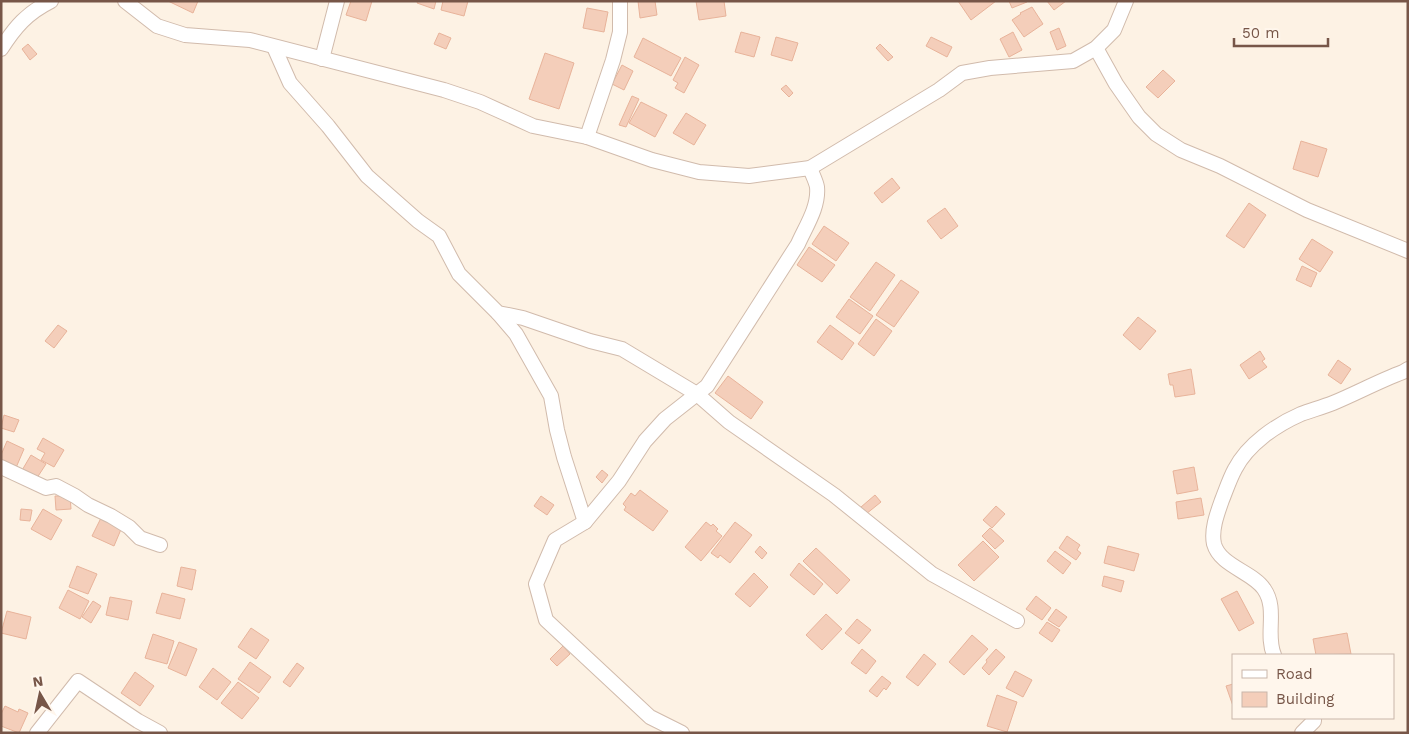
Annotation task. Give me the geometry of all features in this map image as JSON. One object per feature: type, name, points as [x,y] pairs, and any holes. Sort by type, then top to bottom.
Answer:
[{"type":"street","points":[[1,49],[16,26],[42,6],[52,1]]},
{"type":"street","points":[[125,1],[157,26],[185,35],[250,40],[444,90],[480,102],[533,126],[587,137],[652,160],[699,172],[749,176],[810,168],[939,90],[962,73],[990,68],[1073,61],[1096,48],[1114,30],[1126,1]]},
{"type":"street","points":[[322,59],[337,1]]},
{"type":"street","points":[[587,137],[614,60],[620,32],[620,1]]},
{"type":"street","points":[[274,47],[290,83],[328,126],[366,176],[418,221],[439,236],[459,274],[516,334],[551,396],[564,457],[584,522]]},
{"type":"street","points":[[1096,48],[1116,84],[1133,108],[1156,134],[1182,150],[1220,166],[1307,210],[1408,251]]},
{"type":"street","points":[[682,733],[650,718],[546,620],[536,584],[555,540],[584,522],[619,481],[645,441],[665,419],[707,386],[798,244],[816,204],[817,185],[810,168]]},
{"type":"street","points":[[498,313],[523,318],[590,341],[622,349],[697,394],[729,422],[834,495],[932,574],[1017,621]]},
{"type":"street","points":[[1274,654],[1270,647],[1270,602],[1264,589],[1255,580],[1235,568],[1214,546],[1213,530],[1235,468],[1249,449],[1281,424],[1408,369]]},
{"type":"street","points":[[1,468],[46,488],[56,486],[129,527],[140,538],[160,546]]},
{"type":"street","points":[[37,733],[78,682],[160,733]]},
{"type":"street","points":[[1302,733],[1314,719]]},
{"type":"building","points":[[168,1],[198,1],[193,13]]},
{"type":"building","points":[[351,1],[372,1],[366,21],[346,15]]},
{"type":"building","points":[[418,1],[436,1],[434,9],[417,3]]},
{"type":"building","points":[[443,1],[468,1],[464,16],[441,10]]},
{"type":"building","points":[[638,1],[655,1],[657,15],[640,18]]},
{"type":"building","points":[[696,1],[724,1],[726,16],[699,20]]},
{"type":"building","points":[[958,1],[996,1],[971,20]]},
{"type":"building","points":[[1009,1],[1026,1],[1027,2],[1012,8]]},
{"type":"building","points":[[1047,1],[1066,1],[1054,10]]},
{"type":"building","points":[[1032,7],[1043,24],[1024,37],[1012,20],[1020,13]]},
{"type":"building","points":[[587,8],[608,12],[604,32],[583,28]]},
{"type":"building","points":[[1059,28],[1066,46],[1057,50],[1050,32]]},
{"type":"building","points":[[741,32],[760,37],[754,57],[735,52]]},
{"type":"building","points":[[1013,32],[1022,50],[1009,57],[1000,39]]},
{"type":"building","points":[[439,33],[451,38],[446,49],[434,44]]},
{"type":"building","points":[[776,37],[798,43],[792,61],[771,55]]},
{"type":"building","points":[[931,37],[952,47],[947,57],[926,46]]},
{"type":"building","points":[[643,38],[681,58],[671,76],[634,57]]},
{"type":"building","points":[[28,44],[37,54],[30,60],[22,49]]},
{"type":"building","points":[[880,44],[893,57],[888,61],[876,48]]},
{"type":"building","points":[[545,53],[574,63],[559,109],[529,99]]},
{"type":"building","points":[[685,57],[699,65],[684,93],[675,88],[678,83],[673,80]]},
{"type":"building","points":[[622,65],[633,71],[624,90],[612,84]]},
{"type":"building","points":[[1163,70],[1175,81],[1158,98],[1146,87]]},
{"type":"building","points":[[786,85],[793,93],[789,97],[781,89]]},
{"type":"building","points":[[632,96],[639,99],[626,127],[619,125]]},
{"type":"building","points":[[641,102],[667,115],[655,137],[629,123]]},
{"type":"building","points":[[686,113],[706,125],[694,145],[673,133]]},
{"type":"building","points":[[1301,141],[1327,149],[1318,177],[1293,169]]},
{"type":"building","points":[[892,178],[900,188],[882,203],[874,193]]},
{"type":"building","points":[[1249,203],[1266,215],[1244,248],[1226,236]]},
{"type":"building","points":[[945,208],[958,226],[941,239],[927,221]]},
{"type":"building","points":[[824,226],[849,243],[836,261],[812,244]]},
{"type":"building","points":[[1312,239],[1333,252],[1320,272],[1299,259]]},
{"type":"building","points":[[809,247],[835,265],[822,282],[797,265]]},
{"type":"building","points":[[876,262],[895,275],[870,311],[850,297]]},
{"type":"building","points":[[1302,266],[1317,273],[1311,287],[1296,280]]},
{"type":"building","points":[[901,280],[919,292],[894,327],[876,315]]},
{"type":"building","points":[[849,299],[873,316],[860,334],[836,317]]},
{"type":"building","points":[[1138,317],[1156,331],[1140,350],[1123,335]]},
{"type":"building","points":[[876,319],[892,331],[874,356],[858,344]]},
{"type":"building","points":[[58,325],[67,331],[54,348],[45,341]]},
{"type":"building","points":[[830,325],[854,343],[842,360],[817,342]]},
{"type":"building","points":[[1260,351],[1265,359],[1262,361],[1267,367],[1249,379],[1240,365]]},
{"type":"building","points":[[1338,360],[1351,369],[1341,384],[1328,375]]},
{"type":"building","points":[[1191,369],[1195,394],[1175,397],[1173,385],[1170,385],[1168,374]]},
{"type":"building","points":[[728,376],[763,402],[751,419],[715,393]]},
{"type":"building","points":[[4,415],[19,420],[14,432],[1,428]]},
{"type":"building","points":[[43,438],[64,450],[54,467],[41,460],[45,453],[37,449]]},
{"type":"building","points":[[7,441],[24,449],[15,470],[1,464],[1,455]]},
{"type":"building","points":[[31,455],[46,464],[35,481],[21,472]]},
{"type":"building","points":[[1194,467],[1198,490],[1177,494],[1173,471]]},
{"type":"building","points":[[602,470],[608,475],[602,483],[596,477]]},
{"type":"building","points":[[640,490],[668,511],[653,531],[624,510],[626,507],[623,504],[631,493],[635,496]]},
{"type":"building","points":[[875,495],[881,502],[866,514],[861,507]]},
{"type":"building","points":[[55,496],[70,496],[71,509],[56,510]]},
{"type":"building","points":[[541,496],[554,505],[547,515],[534,506]]},
{"type":"building","points":[[1201,498],[1204,515],[1178,519],[1176,502]]},
{"type":"building","points":[[996,506],[1005,514],[992,528],[983,520]]},
{"type":"building","points":[[21,509],[32,510],[30,521],[20,520]]},
{"type":"building","points":[[43,509],[62,520],[51,540],[31,529]]},
{"type":"building","points":[[101,518],[122,527],[114,546],[92,536]]},
{"type":"building","points":[[706,522],[711,526],[713,524],[718,529],[716,531],[722,536],[701,561],[685,547]]},
{"type":"building","points":[[735,522],[752,535],[730,563],[720,555],[718,558],[711,553]]},
{"type":"building","points":[[990,528],[1004,541],[995,549],[982,536]]},
{"type":"building","points":[[1067,536],[1080,545],[1077,550],[1081,553],[1076,560],[1059,548]]},
{"type":"building","points":[[983,541],[999,557],[974,581],[958,565]]},
{"type":"building","points":[[760,546],[767,553],[762,559],[755,552]]},
{"type":"building","points":[[1108,546],[1139,554],[1134,571],[1104,563]]},
{"type":"building","points":[[816,548],[850,580],[837,594],[803,561]]},
{"type":"building","points":[[1055,551],[1071,563],[1063,574],[1047,561]]},
{"type":"building","points":[[799,563],[823,584],[814,595],[790,575]]},
{"type":"building","points":[[77,566],[97,574],[88,594],[69,587]]},
{"type":"building","points":[[181,567],[196,570],[192,590],[177,586]]},
{"type":"building","points":[[754,573],[768,587],[750,607],[735,594]]},
{"type":"building","points":[[1104,576],[1124,581],[1121,592],[1102,586]]},
{"type":"building","points":[[68,590],[89,601],[80,619],[59,608]]},
{"type":"building","points":[[1237,591],[1254,623],[1239,631],[1221,599]]},
{"type":"building","points":[[162,593],[185,599],[180,619],[156,613]]},
{"type":"building","points":[[1036,596],[1051,608],[1042,620],[1026,609]]},
{"type":"building","points":[[110,597],[132,601],[128,620],[106,615]]},
{"type":"building","points":[[93,601],[101,606],[91,623],[82,617]]},
{"type":"building","points":[[1056,609],[1067,617],[1059,627],[1048,620]]},
{"type":"building","points":[[7,611],[31,617],[26,639],[1,633]]},
{"type":"building","points":[[826,614],[842,629],[822,650],[806,635]]},
{"type":"building","points":[[857,619],[871,630],[859,644],[845,633]]},
{"type":"building","points":[[1047,622],[1060,630],[1052,642],[1039,633]]},
{"type":"building","points":[[251,628],[269,640],[256,659],[238,647]]},
{"type":"building","points":[[1347,633],[1351,654],[1316,654],[1313,639]]},
{"type":"building","points":[[153,634],[174,641],[167,664],[145,658]]},
{"type":"building","points":[[972,635],[988,649],[964,675],[949,662]]},
{"type":"building","points":[[179,642],[197,649],[186,676],[168,668]]},
{"type":"building","points":[[563,646],[570,654],[557,666],[550,659]]},
{"type":"building","points":[[862,649],[876,661],[866,674],[851,663]]},
{"type":"building","points":[[996,649],[1005,657],[989,675],[982,668],[987,662],[986,660]]},
{"type":"building","points":[[924,654],[936,664],[918,686],[906,677]]},
{"type":"building","points":[[250,662],[271,677],[259,693],[238,679]]},
{"type":"building","points":[[297,663],[304,668],[290,687],[283,682]]},
{"type":"building","points":[[213,668],[231,682],[217,700],[199,687]]},
{"type":"building","points":[[1015,671],[1032,680],[1023,697],[1006,688]]},
{"type":"building","points":[[135,672],[154,686],[140,706],[121,693]]},
{"type":"building","points":[[882,676],[891,683],[877,697],[869,691]]},
{"type":"building","points":[[238,682],[259,698],[242,719],[221,703]]},
{"type":"building","points":[[1232,684],[1232,703],[1226,686]]},
{"type":"building","points":[[997,695],[1017,702],[1007,732],[987,726]]},
{"type":"building","points":[[5,706],[18,712],[19,709],[28,713],[19,733],[1,726],[1,714]]}]
